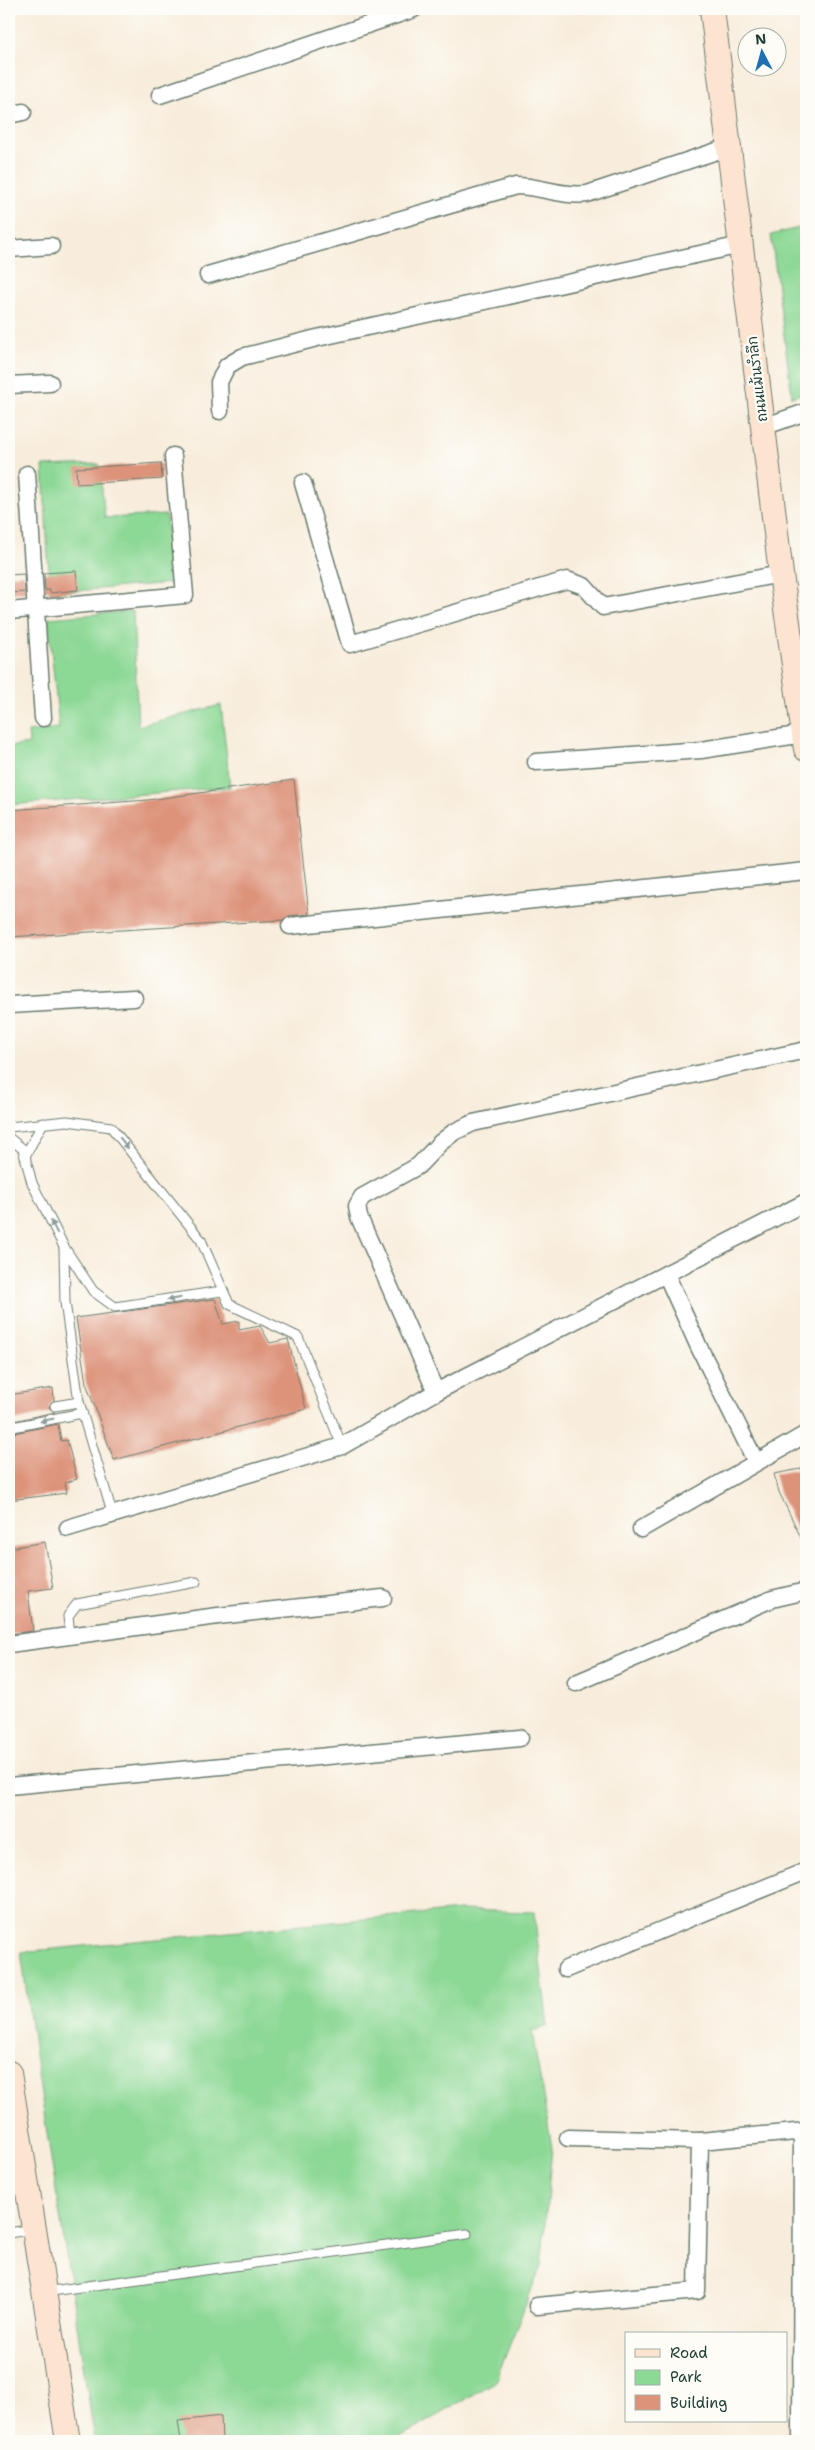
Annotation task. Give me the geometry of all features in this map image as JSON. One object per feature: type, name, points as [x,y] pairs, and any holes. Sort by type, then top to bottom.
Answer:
[{"type":"street","points":[[160,95],[374,15],[414,9]]},
{"type":"street","name":"ถนนแม้นรำลึก","points":[[712,9],[781,574],[805,731]]},
{"type":"street","points":[[208,275],[516,186],[530,186],[562,194],[587,194],[729,147]]},
{"type":"street","points":[[220,411],[219,382],[227,366],[242,357],[317,338],[741,245]]},
{"type":"street","points":[[9,249],[52,246]]},
{"type":"street","points":[[9,385],[50,383]]},
{"type":"street","points":[[763,427],[806,412]]},
{"type":"street","points":[[9,611],[185,595],[173,456]]},
{"type":"street","points":[[27,474],[42,718]]},
{"type":"street","points":[[303,483],[350,644],[567,580],[584,586],[603,607],[781,574]]},
{"type":"street","points":[[536,762],[701,750],[805,731]]},
{"type":"street","points":[[290,926],[806,871]]},
{"type":"street","points":[[9,1005],[134,998]]},
{"type":"street","points":[[436,1392],[359,1217],[357,1206],[362,1196],[418,1166],[440,1143],[454,1132],[473,1123],[806,1050]]},
{"type":"street","points":[[68,1528],[342,1446],[436,1392],[806,1202]]},
{"type":"street","points":[[666,1274],[698,1345],[756,1462]]},
{"type":"street","points":[[641,1529],[806,1434]]},
{"type":"street","points":[[576,1683],[772,1599],[806,1591]]},
{"type":"street","points":[[9,1644],[383,1598]]},
{"type":"street","points":[[9,1786],[520,1738]]},
{"type":"street","points":[[566,1969],[806,1871]]},
{"type":"street","points":[[9,2073],[13,2130],[34,2229],[68,2441]]},
{"type":"street","points":[[568,2138],[700,2141],[804,2131],[801,2441]]},
{"type":"street","points":[[537,2306],[697,2290],[700,2141]]},
{"type":"lane","points":[[9,1127],[67,1121],[111,1126],[201,1240],[229,1304],[298,1337],[342,1446]]},
{"type":"lane","points":[[25,1156],[43,1123]]},
{"type":"lane","points":[[9,1138],[24,1148],[32,1183],[64,1247],[93,1291],[115,1307],[222,1291]]},
{"type":"lane","points":[[64,1247],[65,1302],[79,1402],[113,1516]]},
{"type":"lane","points":[[55,1406],[79,1402]]},
{"type":"lane","points":[[13,1427],[82,1413]]},
{"type":"lane","points":[[70,1635],[68,1616],[77,1604],[196,1582]]},
{"type":"lane","points":[[9,2233],[34,2229]]},
{"type":"lane","points":[[44,2292],[468,2234]]},
{"type":"green space","points":[[806,226],[806,392],[792,397],[771,235]]},
{"type":"green space","points":[[99,464],[105,518],[166,515],[172,583],[50,593],[43,466]]},
{"type":"green space","points":[[133,611],[138,726],[221,705],[230,787],[9,805],[9,747],[29,744],[28,732],[59,728],[48,618]]},
{"type":"green space","points":[[459,1910],[534,1912],[548,2026],[532,2032],[552,2148],[541,2266],[495,2382],[393,2441],[95,2441],[38,2075],[21,1952]]},
{"type":"building","points":[[161,463],[162,479],[77,484],[76,468]]},
{"type":"building","points":[[76,571],[78,590],[50,593],[50,590],[45,590],[44,573]]},
{"type":"building","points":[[24,574],[25,592],[9,593],[9,575]]},
{"type":"building","points":[[294,780],[309,914],[289,916],[283,920],[9,937],[9,810],[148,800]]},
{"type":"building","points":[[215,1299],[223,1324],[239,1321],[239,1330],[260,1326],[270,1343],[288,1339],[306,1409],[114,1460],[86,1383],[76,1318]]},
{"type":"building","points":[[53,1388],[54,1400],[49,1407],[55,1412],[9,1422],[9,1395]]},
{"type":"building","points":[[58,1424],[61,1441],[67,1440],[77,1479],[65,1483],[67,1493],[9,1500],[9,1432],[14,1433]]},
{"type":"building","points":[[806,1468],[806,1548],[779,1492],[774,1474]]},
{"type":"building","points":[[45,1542],[53,1588],[28,1591],[33,1631],[9,1634],[9,1548]]},
{"type":"building","points":[[221,2416],[222,2441],[181,2441],[178,2421]]}]
